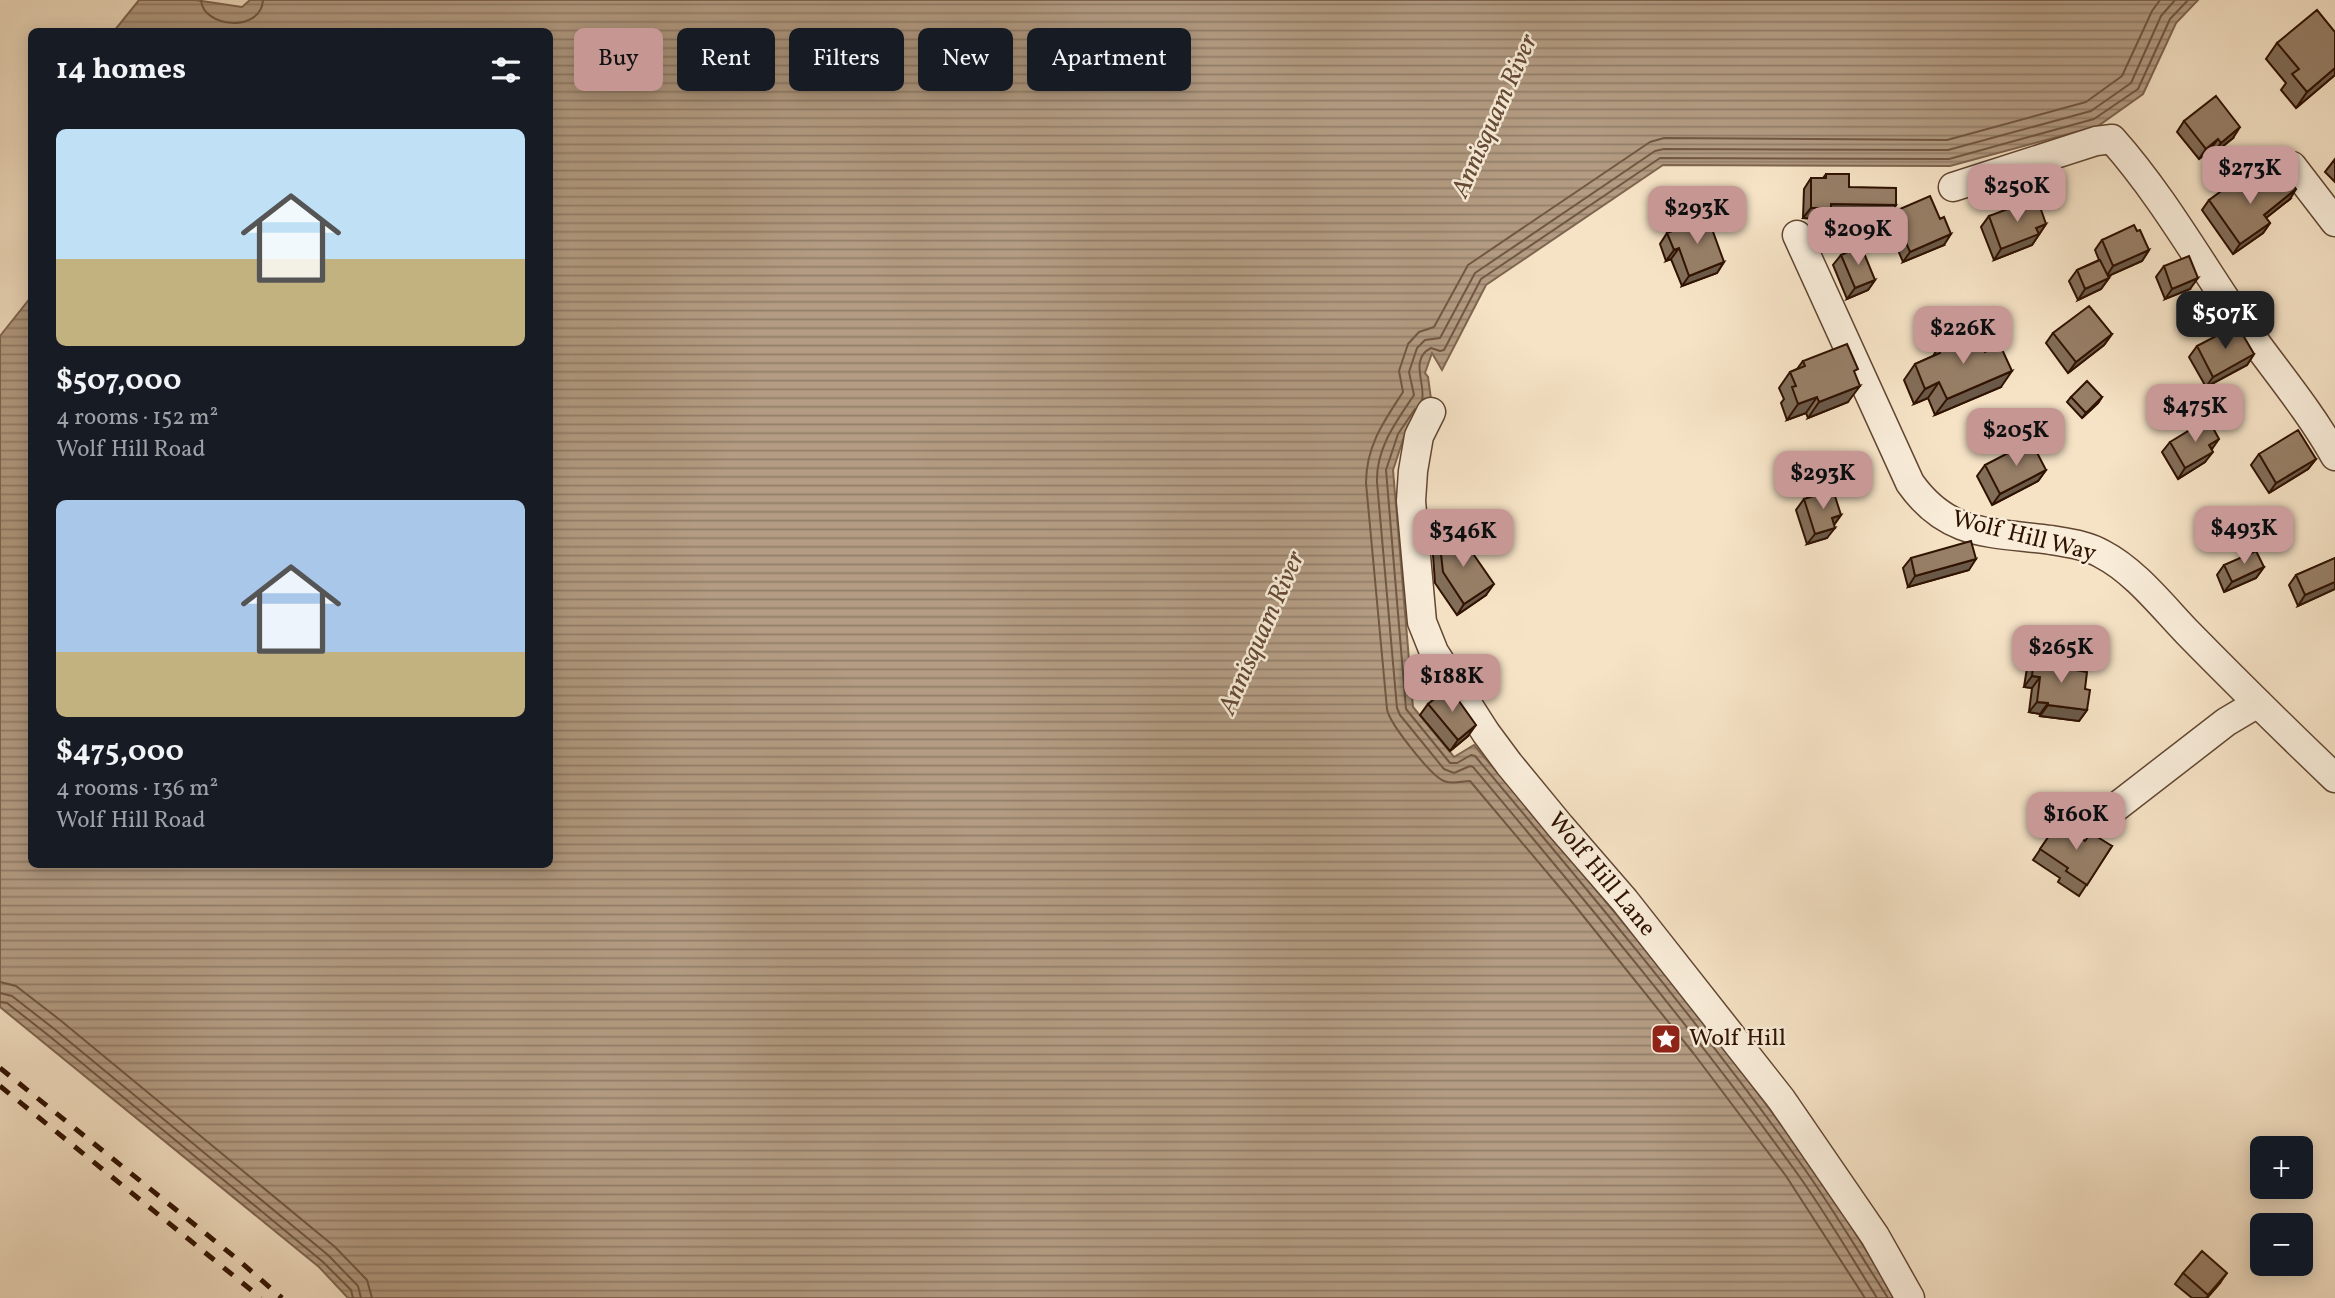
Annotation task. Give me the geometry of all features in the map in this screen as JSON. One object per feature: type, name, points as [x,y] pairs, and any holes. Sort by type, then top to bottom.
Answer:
[{"type":"street","points":[[1953,187],[2096,141],[2112,139],[2161,202],[2267,359],[2317,426],[2335,456]]},
{"type":"street","points":[[2292,166],[2335,222]]},
{"type":"street","name":"Wolf Hill Way","points":[[1797,236],[1910,483],[1927,504],[1960,526],[2071,543],[2102,554],[2130,575],[2335,778]]},
{"type":"street","name":"Wolf Hill Lane","points":[[1431,412],[1419,436],[1413,471],[1412,501],[1422,622],[1434,652],[1508,764],[1625,901],[1781,1099],[1875,1236],[1910,1298]]},
{"type":"street","points":[[2102,818],[2226,723],[2258,703]]},
{"type":"water","name":"Annisquam River","points":[[139,0],[195,0],[242,7],[250,0],[2198,0],[2176,23],[2143,94],[2098,126],[1950,166],[1663,165],[1486,285],[1442,370],[1432,353],[1425,373],[1431,399],[1404,437],[1393,470],[1413,707],[1454,757],[1474,745],[1645,949],[1807,1160],[1896,1298],[348,1298],[319,1267],[0,1007],[0,336],[28,301],[28,868],[553,868],[553,28],[116,28]]},
{"type":"building","points":[[2317,10],[2335,32],[2335,68],[2307,92],[2292,74],[2299,69],[2277,43]]},
{"type":"building","points":[[2216,96],[2240,127],[2221,143],[2218,139],[2206,149],[2184,121]]},
{"type":"building","points":[[2283,172],[2296,189],[2264,215],[2270,223],[2240,244],[2209,200],[2238,179],[2251,197]]},
{"type":"building","points":[[1826,174],[1849,174],[1849,187],[1896,188],[1896,205],[1831,204],[1831,208],[1811,208],[1811,178],[1826,178]]},
{"type":"building","points":[[1930,196],[1940,219],[1944,217],[1951,234],[1910,252],[1893,212]]},
{"type":"building","points":[[2026,202],[2029,208],[2039,204],[2046,224],[2036,228],[2039,234],[2001,249],[1989,216]]},
{"type":"building","points":[[1708,218],[1724,262],[1689,276],[1679,248],[1674,250],[1667,233]]},
{"type":"building","points":[[2134,225],[2137,231],[2140,230],[2149,250],[2113,266],[2102,240]]},
{"type":"building","points":[[1861,246],[1875,280],[1855,288],[1841,255]]},
{"type":"building","points":[[2189,256],[2198,278],[2172,289],[2164,266]]},
{"type":"building","points":[[2100,260],[2109,278],[2085,289],[2077,270]]},
{"type":"building","points":[[2089,306],[2112,334],[2076,362],[2053,333]]},
{"type":"building","points":[[2237,325],[2254,354],[2213,377],[2197,346]]},
{"type":"building","points":[[1977,335],[1985,352],[2000,345],[2012,371],[1947,399],[1939,382],[1925,389],[1915,364],[1940,353],[1938,348],[1964,337],[1966,340]]},
{"type":"building","points":[[1847,344],[1858,369],[1854,371],[1860,386],[1819,402],[1817,397],[1798,404],[1792,387],[1796,386],[1790,372],[1805,366],[1803,361]]},
{"type":"building","points":[[2087,381],[2102,397],[2086,413],[2071,397]]},
{"type":"building","points":[[2208,419],[2219,439],[2209,445],[2213,452],[2185,468],[2170,442]]},
{"type":"building","points":[[2298,430],[2316,459],[2276,483],[2259,454]]},
{"type":"building","points":[[2031,441],[2046,470],[2000,494],[1985,465]]},
{"type":"building","points":[[1833,490],[1841,515],[1832,518],[1835,528],[1815,534],[1804,499]]},
{"type":"building","points":[[1458,532],[1494,584],[1464,604],[1443,572],[1440,545]]},
{"type":"building","points":[[1971,541],[1976,559],[1915,576],[1911,558]]},
{"type":"building","points":[[2256,551],[2264,567],[2232,582],[2224,565]]},
{"type":"building","points":[[2335,558],[2335,582],[2305,595],[2296,575]]},
{"type":"building","points":[[2034,658],[2064,661],[2063,668],[2087,672],[2085,689],[2090,690],[2087,710],[2037,702],[2040,677],[2032,676]]},
{"type":"building","points":[[1449,687],[1476,725],[1458,740],[1428,704]]},
{"type":"building","points":[[2058,823],[2085,841],[2091,833],[2112,846],[2087,885],[2040,849]]},
{"type":"building","points":[[2202,1251],[2227,1273],[2208,1295],[2183,1273]]},
{"type":"railway","points":[[0,1068],[282,1298]]},
{"type":"railway","points":[[0,1086],[261,1298]]},
{"type":"place","name":"Wolf Hill","points":[[1666,1039]]}]
